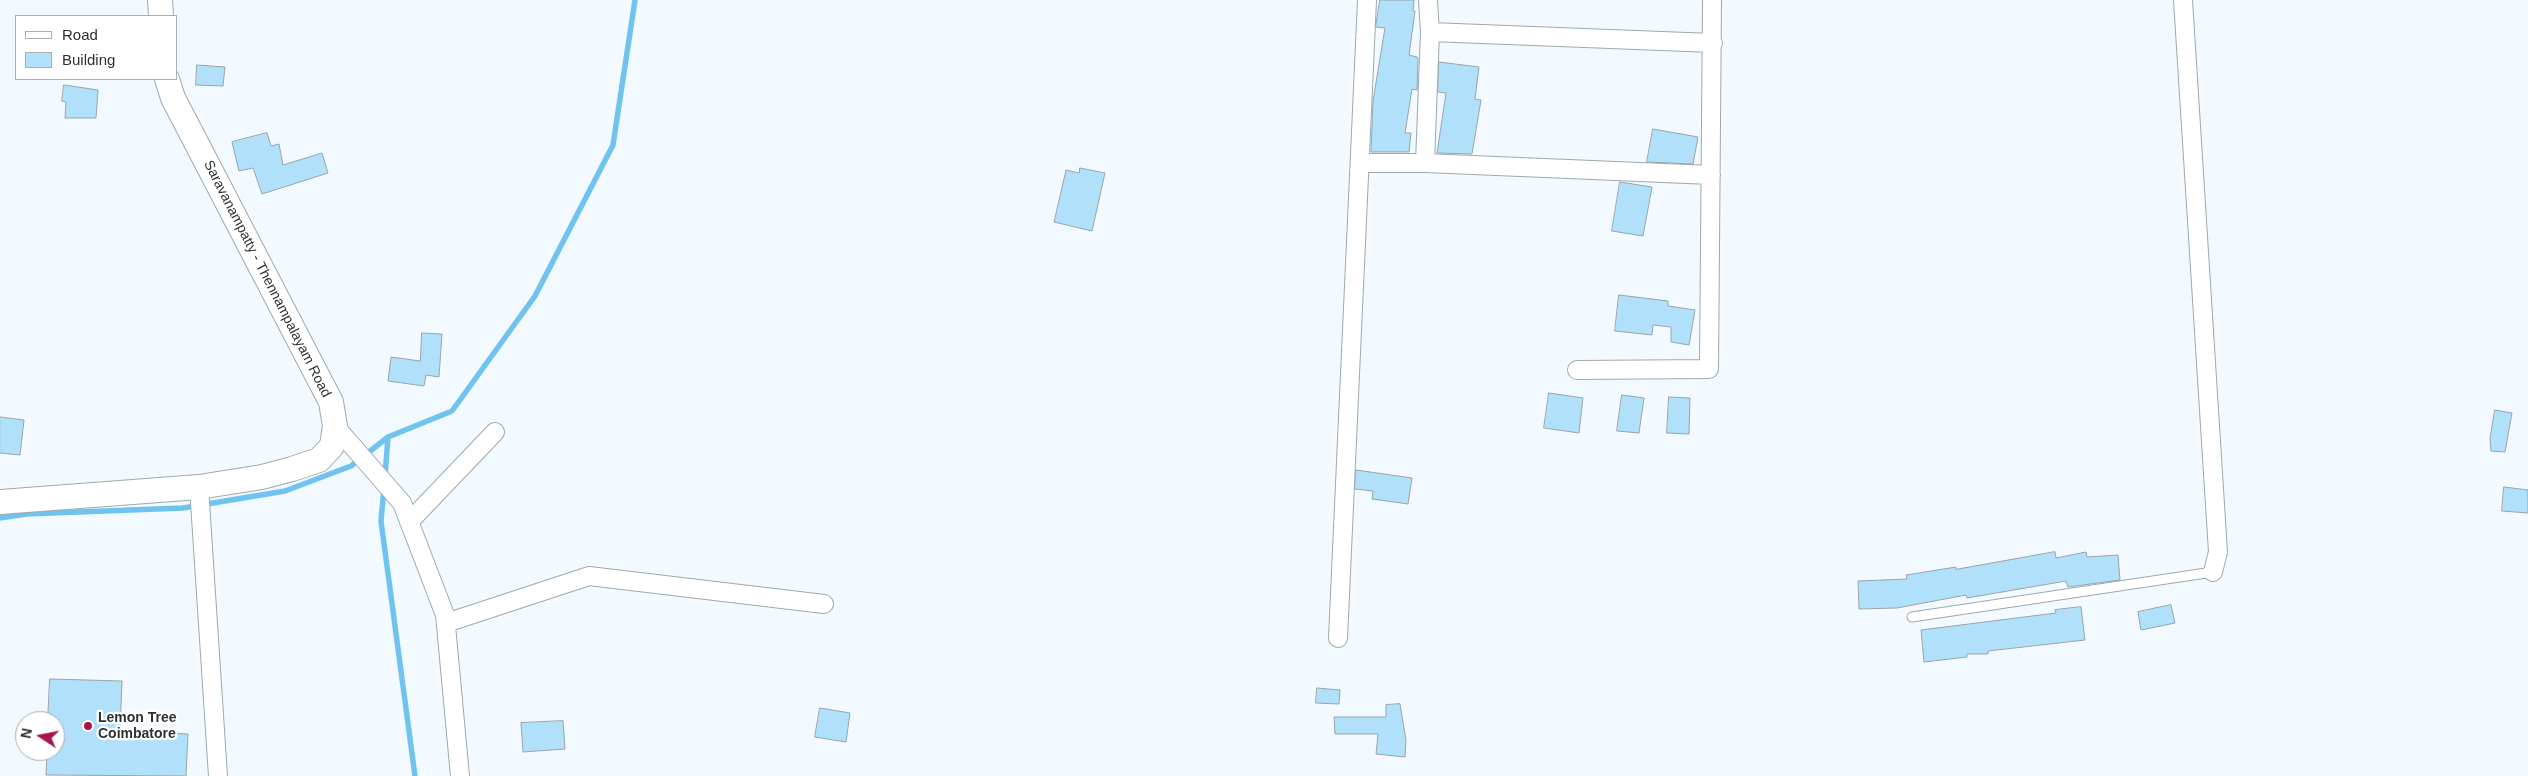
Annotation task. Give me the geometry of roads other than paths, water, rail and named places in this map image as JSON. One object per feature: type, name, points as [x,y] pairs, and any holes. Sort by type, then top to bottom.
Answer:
[{"type":"main road","points":[[160,0],[161,15]]},
{"type":"main road","name":"Saravanampatty - Thennampalayam Road","points":[[0,502],[199,492],[262,477],[319,460],[342,435],[331,402],[173,98],[167,80]]},
{"type":"street","points":[[1338,638],[1367,0]]},
{"type":"street","points":[[1425,163],[1430,32],[1428,0]]},
{"type":"street","points":[[1577,370],[1709,369],[1712,0]]},
{"type":"street","points":[[2183,0],[2218,552],[2213,572]]},
{"type":"street","points":[[1430,32],[1713,43]]},
{"type":"street","points":[[1360,163],[1425,163],[1711,175]]},
{"type":"street","points":[[409,522],[495,432]]},
{"type":"street","points":[[342,435],[402,503],[445,614],[460,776]]},
{"type":"street","points":[[199,492],[218,776]]},
{"type":"street","points":[[446,624],[589,576],[824,604]]},
{"type":"lane","points":[[1912,617],[2213,572]]},
{"type":"waterway","points":[[385,476],[388,437],[452,411],[535,296],[613,145],[635,0]]},
{"type":"waterway","points":[[0,518],[26,514],[183,508],[285,491],[351,466],[388,437]]},
{"type":"waterway","points":[[384,488],[381,521],[415,776]]},
{"type":"place","name":"Lemon Tree Coimbatore","points":[[88,726]]}]
